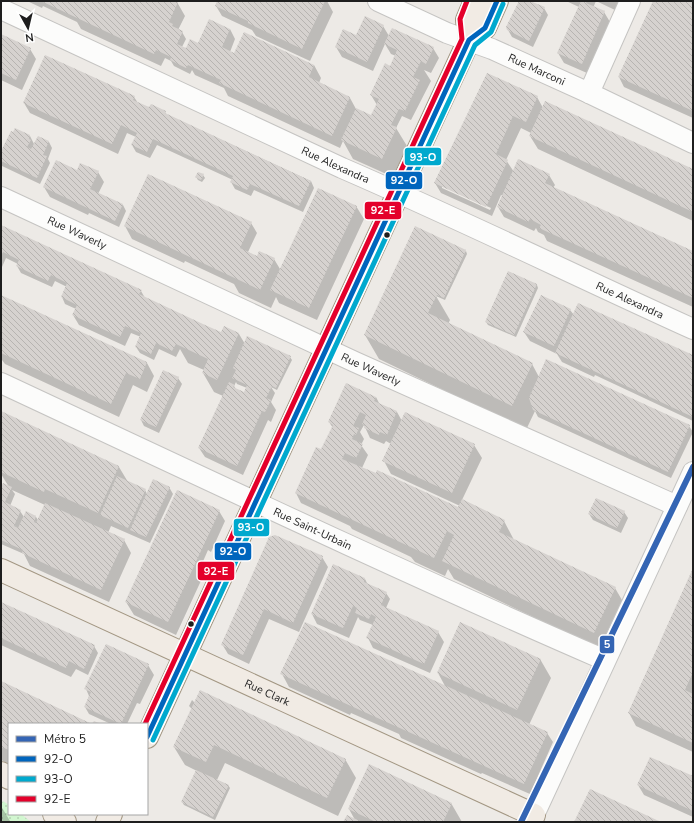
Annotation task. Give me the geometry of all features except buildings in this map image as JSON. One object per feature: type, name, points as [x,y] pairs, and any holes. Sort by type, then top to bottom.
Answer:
[{"type":"main road","points":[[148,735],[468,40],[467,20],[475,1]]},
{"type":"main road","points":[[468,40],[485,28],[497,1]]},
{"type":"main road","name":"Rue Clark","points":[[1,570],[532,818]]},
{"type":"main road","points":[[56,815],[66,822]]},
{"type":"street","name":"Rue Marconi","points":[[378,1],[447,33],[492,49],[589,92],[693,143]]},
{"type":"street","points":[[589,92],[630,1]]},
{"type":"street","name":"Rue Alexandra","points":[[1,9],[693,329]]},
{"type":"street","name":"Rue Waverly","points":[[1,197],[326,348],[677,506]]},
{"type":"street","name":"Rue Saint-Urbain","points":[[1,383],[453,593],[605,660]]},
{"type":"street","points":[[532,818],[571,738],[605,660],[693,472]]},
{"type":"green space","points":[[3,801],[8,804],[8,815],[22,815],[31,822],[1,822],[1,805]]},
{"type":"metro line","name":"5","points":[[521,822],[693,467]]},
{"type":"transit line","name":"92-E","points":[[145,723],[462,39],[460,19],[467,1]]},
{"type":"transit line","name":"92-O","points":[[148,735],[469,40],[485,28],[497,1]]},
{"type":"transit line","name":"93-O","points":[[153,740],[475,45],[491,32],[503,4]]}]
